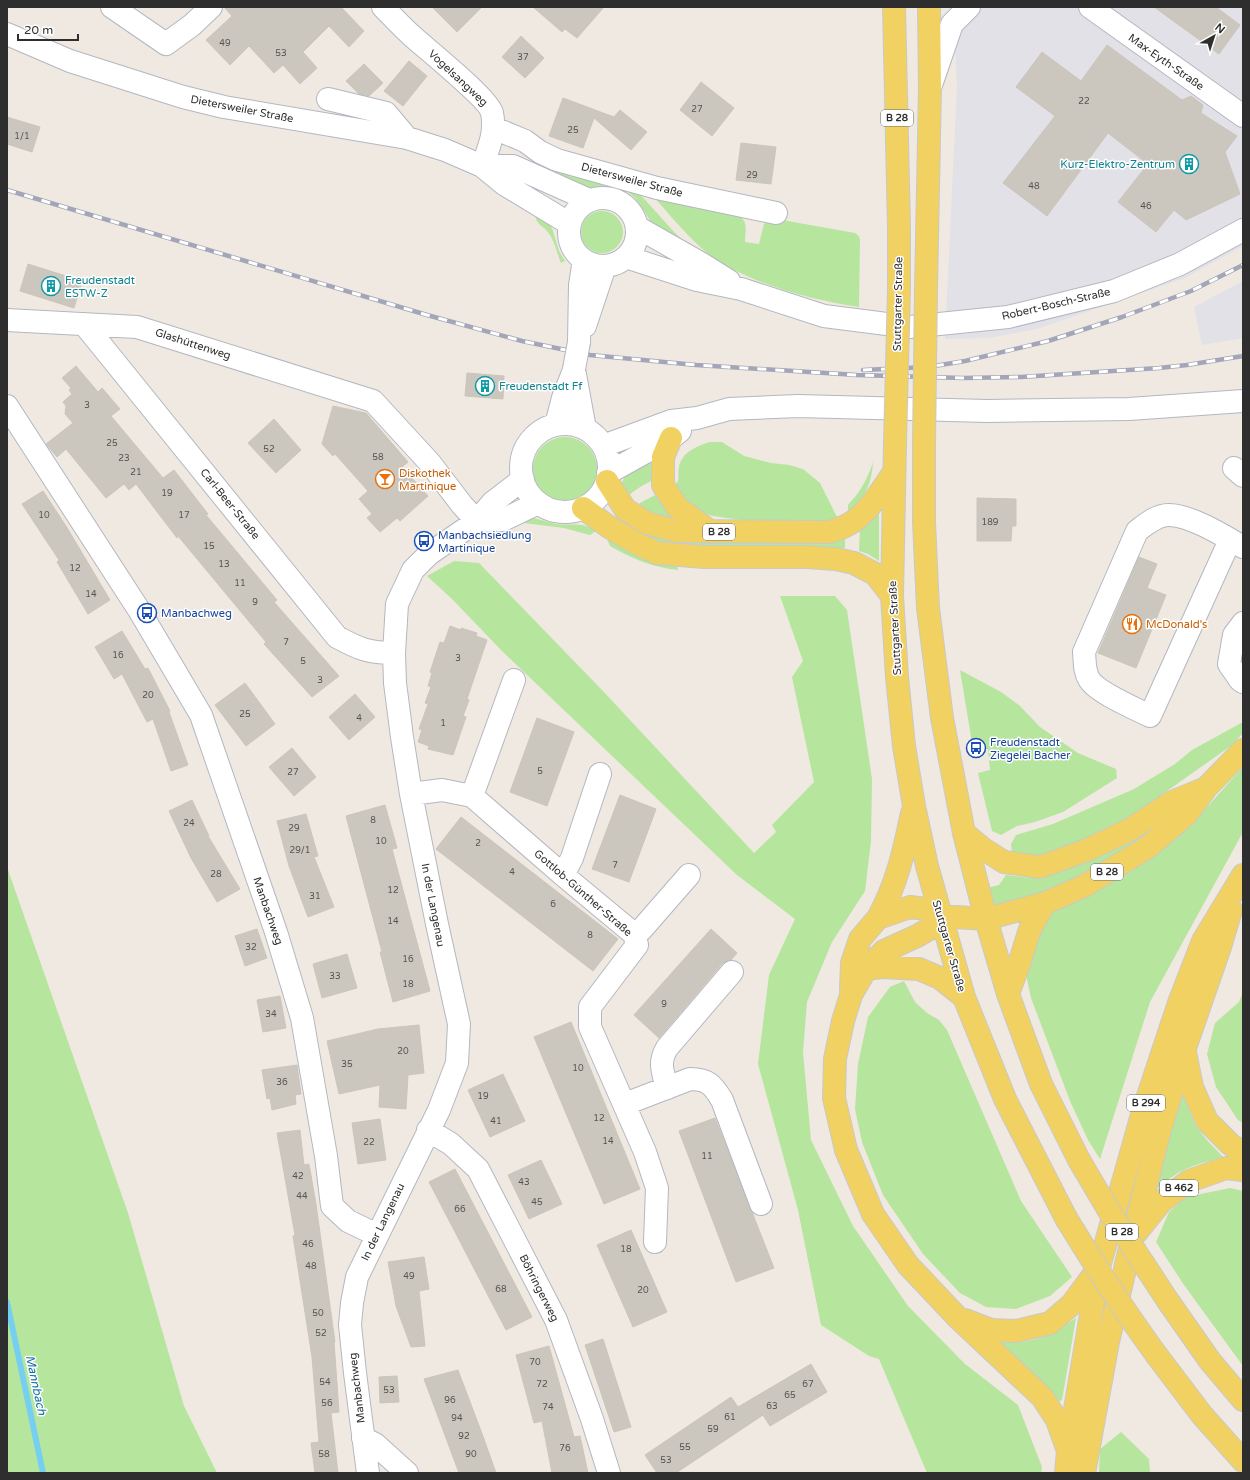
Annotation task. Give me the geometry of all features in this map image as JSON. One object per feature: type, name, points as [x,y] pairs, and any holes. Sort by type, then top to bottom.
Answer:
[{"type":"main road","name":"Stuttgarter Straße","points":[[894,7],[899,220],[899,288],[892,596],[897,677],[903,738],[914,806],[927,866],[964,997],[1005,1099],[1066,1218],[1122,1308],[1202,1415],[1243,1461]]},
{"type":"main road","name":"B 28","points":[[929,7],[930,88],[926,289],[924,522],[928,608],[942,718],[964,832],[986,919],[1008,994],[1042,1084],[1079,1160],[1109,1211],[1168,1301],[1210,1361],[1243,1400]]},
{"type":"main road","points":[[671,438],[663,457],[663,485],[677,507],[711,532]]},
{"type":"main road","name":"B 28","points":[[608,477],[624,508],[646,523],[676,531],[829,532],[850,524],[859,516],[874,500],[894,472]]},
{"type":"main road","name":"B 28","points":[[583,508],[608,527],[657,553],[704,557],[807,557],[836,559],[854,563],[875,574],[892,596]]},
{"type":"main road","name":"B 28","points":[[986,919],[1045,903],[1084,886],[1148,847],[1187,814],[1206,788],[1243,750]]},
{"type":"main road","name":"B 28","points":[[964,832],[982,848],[1004,862],[1040,867],[1087,850],[1131,828],[1172,802],[1206,788]]},
{"type":"main road","points":[[914,806],[896,882],[878,918],[860,939],[852,963],[851,995],[835,1059],[834,1098],[846,1150],[873,1214],[908,1265],[958,1318],[1042,1397],[1057,1420],[1068,1451]]},
{"type":"main road","name":"B 294","points":[[1084,1473],[1108,1342],[1132,1239],[1160,1130],[1184,1048],[1220,947],[1241,879]]},
{"type":"main road","name":"B 294","points":[[1066,1473],[1068,1451],[1099,1267],[1143,1111],[1180,1000],[1203,941],[1241,879]]},
{"type":"main road","points":[[1008,994],[1030,929],[1045,903]]},
{"type":"main road","points":[[878,918],[910,907],[926,909],[940,916],[986,919]]},
{"type":"main road","points":[[851,995],[866,969],[884,952],[931,928],[940,916]]},
{"type":"main road","points":[[866,969],[882,967],[919,969],[940,978],[964,997]]},
{"type":"main road","points":[[1184,1048],[1192,1087],[1207,1121],[1230,1144],[1243,1153]]},
{"type":"main road","name":"B 462","points":[[1132,1239],[1161,1202],[1189,1181],[1226,1168],[1243,1170]]},
{"type":"main road","points":[[958,1318],[991,1330],[1016,1332],[1050,1323],[1072,1304],[1099,1267]]},
{"type":"street","points":[[112,7],[166,44],[192,25],[211,7]]},
{"type":"street","name":"Vogelsangweg","points":[[383,7],[410,34],[479,95],[492,111],[494,128],[490,147],[482,166]]},
{"type":"street","points":[[930,88],[952,24],[969,7]]},
{"type":"street","name":"Max-Eyth-Straße","points":[[1090,7],[1243,116]]},
{"type":"street","name":"Dietersweiler Straße","points":[[7,34],[70,61],[183,97],[224,107],[407,138],[445,150],[482,166],[504,184],[570,224]]},
{"type":"street","points":[[328,99],[386,114],[407,138]]},
{"type":"street","name":"Dietersweiler Straße","points":[[494,128],[525,141],[540,152],[557,160],[657,188],[776,213]]},
{"type":"street","name":"Dietersweiler Straße","points":[[482,166],[513,166],[589,200]]},
{"type":"street","points":[[599,197],[610,198],[620,202],[628,208],[634,217],[637,227],[637,238],[633,248],[626,257],[617,263],[605,266],[594,265],[584,260],[576,253],[571,245],[569,234],[573,214],[580,206],[589,200],[599,197]]},
{"type":"street","name":"Robert-Bosch-Straße","points":[[637,227],[702,264],[741,289]]},
{"type":"street","name":"Robert-Bosch-Straße","points":[[626,257],[697,280],[741,289],[824,316],[910,327],[1008,317],[1114,291],[1180,264],[1243,230]]},
{"type":"street","points":[[556,425],[563,398],[574,369],[589,286],[584,260]]},
{"type":"street","points":[[589,286],[605,266]]},
{"type":"street","name":"Glashüttenweg","points":[[7,320],[137,327],[374,401],[430,463],[462,505],[477,521]]},
{"type":"street","name":"Carl-Beer-Straße","points":[[84,324],[337,637],[359,649],[379,653],[394,653]]},
{"type":"street","points":[[574,369],[585,429]]},
{"type":"street","points":[[603,446],[671,422],[697,418],[729,409],[798,406],[987,411],[1130,409],[1243,401]]},
{"type":"street","name":"Manbachweg","points":[[7,406],[139,610],[201,715],[276,932],[302,1018],[326,1156],[332,1206],[348,1221],[377,1235]]},
{"type":"street","points":[[608,477],[671,438],[697,418]]},
{"type":"street","points":[[570,424],[585,429],[598,439],[607,455],[609,464],[608,477],[602,492],[594,501],[583,508],[572,511],[560,511],[538,503],[529,492],[523,479],[521,469],[522,459],[528,445],[537,434],[546,428],[556,425],[570,424]]},
{"type":"street","name":"In der Langenau","points":[[352,1303],[357,1277],[439,1110],[457,1063],[459,1024],[436,924],[411,794],[402,737],[397,698],[394,653],[397,604],[413,570],[429,554],[477,521],[492,503],[523,479]]},
{"type":"street","points":[[477,521],[502,520],[538,503]]},
{"type":"street","points":[[1169,514],[1197,522],[1237,544],[1150,716],[1096,687],[1089,679],[1085,668],[1084,652],[1137,531],[1153,519],[1169,514]]},
{"type":"street","points":[[1243,623],[1234,635],[1229,664],[1243,682]]},
{"type":"street","points":[[411,794],[442,790],[472,796],[514,680]]},
{"type":"street","points":[[563,876],[572,858],[600,774]]},
{"type":"street","name":"Gottlob-Günther-Straße","points":[[472,796],[563,876],[634,934],[637,945],[590,1007],[590,1027],[645,1152],[657,1188],[655,1242]]},
{"type":"street","points":[[634,934],[641,930],[689,875]]},
{"type":"street","points":[[667,1088],[661,1064],[662,1056],[667,1048],[732,972]]},
{"type":"street","points":[[625,1104],[690,1079],[700,1079],[709,1083],[716,1090],[722,1100],[761,1204]]},
{"type":"street","name":"Böhringerweg","points":[[428,1130],[452,1144],[478,1169],[556,1320],[592,1419],[609,1473]]},
{"type":"street","name":"Manbachweg","points":[[352,1303],[350,1325],[368,1473]]},
{"type":"street","points":[[363,1438],[375,1444],[407,1473]]},
{"type":"shaded area","points":[[953,7],[1243,7],[1243,246],[1185,278],[1037,329],[989,338],[945,339],[957,85]]},
{"type":"shaded area","points":[[1243,281],[1243,338],[1202,345],[1194,307]]},
{"type":"green space","points":[[561,169],[638,192],[675,233],[695,252],[654,227],[641,206],[628,192],[613,186],[607,185],[588,188],[558,180]]},
{"type":"green space","points":[[652,195],[738,214],[744,220],[745,224],[745,242],[759,244],[764,224],[768,221],[782,220],[855,233],[859,236],[860,240],[859,307],[816,299],[788,291],[761,282],[724,265],[696,243]]},
{"type":"green space","points":[[598,211],[606,211],[614,214],[620,220],[623,232],[620,244],[614,250],[606,253],[598,253],[590,250],[584,244],[581,236],[581,228],[584,220],[590,214]]},
{"type":"green space","points":[[536,214],[547,221],[552,228],[559,251],[565,261],[561,263],[552,238],[537,222]]},
{"type":"green space","points":[[565,437],[583,443],[591,451],[597,469],[591,487],[583,495],[565,501],[547,495],[539,487],[533,469],[539,451],[547,443]]},
{"type":"green space","points":[[710,442],[722,442],[744,456],[803,469],[820,483],[838,519],[824,523],[793,525],[776,524],[713,516],[694,509],[686,502],[675,485],[678,479],[678,470],[683,457],[691,450]]},
{"type":"green space","points":[[651,459],[651,481],[637,489],[625,499],[622,491],[622,484],[627,474]]},
{"type":"green space","points":[[873,462],[869,484],[859,502],[848,513],[848,505],[863,485]]},
{"type":"green space","points":[[655,495],[669,514],[679,522],[634,509],[640,503]]},
{"type":"green space","points":[[879,507],[879,561],[868,554],[859,551],[860,527]]},
{"type":"green space","points":[[530,517],[556,524],[586,526],[596,531],[590,535],[564,528],[524,523],[520,518]]},
{"type":"green space","points":[[624,519],[845,535],[845,548],[686,545],[659,543],[619,525]]},
{"type":"green space","points":[[607,539],[632,553],[649,560],[677,566],[678,570],[651,565],[635,559],[610,546]]},
{"type":"green space","points":[[454,561],[479,563],[602,690],[754,853],[776,832],[772,825],[814,782],[792,677],[803,661],[780,596],[835,596],[847,610],[872,779],[871,841],[865,891],[832,942],[807,1002],[803,1052],[811,1140],[853,1226],[908,1306],[965,1364],[1018,1405],[1042,1467],[1041,1473],[927,1473],[879,1359],[869,1356],[821,1325],[798,1210],[758,1064],[769,975],[795,919],[737,875],[503,652],[452,599],[427,576]]},
{"type":"green space","points":[[960,670],[1001,692],[1020,706],[1040,727],[1078,753],[1116,769],[1117,778],[1063,812],[1035,822],[1017,826],[1001,835],[992,831],[978,773],[990,770],[988,749],[973,749]]},
{"type":"green space","points":[[1243,722],[1243,733],[1232,745],[1160,796],[1134,817],[1053,857],[1022,857],[1012,852],[1011,844],[1016,835],[1053,824],[1134,789],[1175,764],[1192,750]]},
{"type":"green space","points":[[1243,767],[1243,832],[1150,1002],[1100,1159],[1088,1140],[1070,1101],[1031,998],[1025,970],[1037,924],[1058,907],[1152,854],[1207,807]]},
{"type":"green space","points":[[1173,810],[1141,843],[1051,892],[995,909],[987,888],[999,885],[1006,875],[1031,878],[1053,872]]},
{"type":"green space","points":[[7,867],[128,1213],[184,1406],[217,1473],[7,1473]]},
{"type":"green space","points":[[904,981],[915,1002],[927,1013],[939,1020],[947,1030],[1021,1201],[1072,1277],[1050,1296],[1016,1309],[986,1307],[960,1293],[923,1254],[883,1195],[862,1142],[855,1109],[858,1064],[868,1017],[890,987]]},
{"type":"green space","points":[[1243,992],[1243,1123],[1238,1120],[1216,1087],[1207,1054],[1215,1023],[1239,1002]]},
{"type":"green space","points":[[1183,1095],[1196,1126],[1223,1157],[1222,1160],[1187,1168],[1171,1177],[1157,1189],[1154,1189],[1180,1099]]},
{"type":"green space","points":[[1230,1188],[1243,1191],[1243,1366],[1184,1285],[1156,1242],[1169,1212],[1186,1197]]},
{"type":"green space","points":[[1076,1318],[1062,1400],[1058,1402],[999,1344],[1000,1342],[1023,1342],[1041,1338]]},
{"type":"green space","points":[[1121,1432],[1149,1459],[1150,1473],[1099,1473],[1100,1449]]},
{"type":"building","points":[[224,7],[341,7],[364,31],[349,47],[329,26],[303,52],[317,68],[300,84],[283,65],[274,73],[249,46],[230,65],[206,40],[232,16]]},
{"type":"building","points":[[432,7],[482,7],[457,32]]},
{"type":"building","points":[[533,7],[604,7],[577,38],[565,29],[562,32]]},
{"type":"building","points":[[1154,7],[1216,7],[1240,25],[1219,54]]},
{"type":"building","points":[[521,36],[544,58],[525,78],[502,57]]},
{"type":"building","points":[[1107,45],[1182,100],[1191,96],[1203,105],[1201,113],[1237,136],[1225,152],[1240,194],[1186,220],[1174,210],[1156,232],[1118,202],[1148,164],[1108,133],[1047,216],[1003,183],[1055,116],[1016,87],[1042,52],[1081,81]]},
{"type":"building","points":[[409,61],[427,76],[403,106],[384,91]]},
{"type":"building","points":[[364,64],[383,83],[369,96],[359,94],[346,81]]},
{"type":"building","points":[[701,82],[734,108],[712,136],[680,110]]},
{"type":"building","points":[[563,98],[614,117],[620,110],[647,132],[631,150],[594,118],[583,148],[549,136]]},
{"type":"building","points":[[7,117],[40,127],[32,152],[7,144]]},
{"type":"building","points":[[741,143],[776,147],[771,184],[736,180]]},
{"type":"building","name":"Freudenstadt ESTW-Z","points":[[28,264],[82,281],[74,308],[20,291]]},
{"type":"building","points":[[76,366],[98,392],[102,388],[120,409],[111,416],[163,478],[174,470],[208,514],[206,515],[277,600],[274,602],[339,676],[312,697],[264,644],[266,642],[178,536],[177,538],[136,484],[129,490],[124,484],[106,498],[66,449],[57,457],[46,444],[73,423],[65,414],[66,406],[63,402],[72,394],[69,390],[71,388],[62,378]]},
{"type":"building","name":"Freudenstadt Ff","points":[[467,373],[504,376],[503,399],[465,396]]},
{"type":"building","name":"Diskothek Martinique","points":[[333,406],[366,413],[408,462],[402,467],[428,496],[400,521],[397,518],[380,532],[367,518],[372,514],[359,499],[368,491],[335,454],[333,456],[322,444]]},
{"type":"building","points":[[274,419],[301,450],[276,473],[248,443]]},
{"type":"building","points":[[43,491],[66,526],[110,600],[88,614],[57,562],[59,560],[22,504]]},
{"type":"building","points":[[977,498],[1016,499],[1016,526],[1012,526],[1011,541],[977,541]]},
{"type":"building","name":"McDonald's","points":[[1139,557],[1157,564],[1147,588],[1166,595],[1136,668],[1098,653]]},
{"type":"building","points":[[450,626],[477,633],[476,636],[487,640],[467,699],[469,700],[463,716],[466,717],[453,755],[428,749],[429,746],[418,742],[422,730],[419,729],[428,704],[425,703],[431,687],[428,686],[432,673],[430,672],[440,642],[444,643]]},
{"type":"building","points":[[122,631],[145,669],[148,668],[170,711],[169,712],[188,765],[171,771],[153,719],[147,722],[122,674],[114,679],[95,647]]},
{"type":"building","points":[[245,683],[275,724],[246,746],[215,705]]},
{"type":"building","points":[[355,694],[375,717],[349,740],[329,717]]},
{"type":"building","points":[[537,718],[574,732],[547,806],[510,792]]},
{"type":"building","points":[[292,748],[316,777],[294,796],[269,767]]},
{"type":"building","points":[[620,795],[656,809],[629,882],[592,869]]},
{"type":"building","points":[[192,800],[208,836],[240,889],[217,902],[191,858],[169,811]]},
{"type":"building","points":[[385,805],[397,848],[392,849],[430,991],[393,1002],[380,952],[382,952],[346,816]]},
{"type":"building","points":[[306,814],[318,856],[314,857],[334,907],[308,917],[289,866],[277,821]]},
{"type":"building","points":[[461,817],[618,939],[593,971],[436,849]]},
{"type":"building","points":[[257,929],[267,958],[245,966],[235,936]]},
{"type":"building","points":[[711,929],[737,953],[731,960],[722,964],[659,1038],[634,1015]]},
{"type":"building","points":[[347,954],[357,988],[322,998],[313,964]]},
{"type":"building","points":[[280,996],[286,1028],[263,1032],[257,1000]]},
{"type":"building","points":[[571,1022],[640,1189],[604,1204],[534,1037]]},
{"type":"building","points":[[419,1025],[424,1073],[408,1075],[406,1109],[379,1107],[380,1085],[339,1094],[327,1041],[378,1029]]},
{"type":"building","points":[[297,1065],[301,1094],[295,1095],[296,1104],[272,1110],[270,1098],[267,1099],[262,1070]]},
{"type":"building","points":[[503,1074],[525,1121],[490,1137],[468,1090]]},
{"type":"building","points":[[715,1118],[774,1268],[736,1282],[679,1131]]},
{"type":"building","points":[[380,1119],[386,1160],[358,1164],[352,1123]]},
{"type":"building","points":[[300,1130],[304,1165],[309,1164],[316,1204],[335,1342],[339,1412],[331,1413],[338,1473],[315,1473],[311,1443],[319,1442],[312,1357],[293,1236],[295,1235],[277,1133]]},
{"type":"building","points":[[541,1160],[562,1204],[529,1219],[508,1175]]},
{"type":"building","points":[[455,1169],[532,1317],[506,1330],[429,1182]]},
{"type":"building","points":[[631,1230],[667,1312],[633,1327],[597,1245]]},
{"type":"building","points":[[424,1257],[429,1289],[419,1291],[425,1346],[411,1347],[396,1306],[388,1262]]},
{"type":"building","points":[[603,1339],[631,1427],[614,1432],[585,1345]]},
{"type":"building","points":[[549,1346],[574,1437],[580,1436],[588,1473],[552,1473],[542,1421],[534,1423],[516,1355]]},
{"type":"building","points":[[811,1364],[827,1392],[770,1426],[763,1415],[676,1473],[657,1473],[645,1455],[731,1397],[738,1407]]},
{"type":"building","points":[[458,1370],[496,1473],[459,1473],[424,1379]]},
{"type":"building","points":[[397,1376],[399,1402],[380,1403],[379,1377]]},
{"type":"waterway","name":"Mannbach","points":[[7,1302],[43,1473]]},
{"type":"railway","points":[[7,190],[427,315],[522,341],[590,355],[696,365],[857,375],[963,378],[1021,377],[1159,368],[1243,356]]},
{"type":"railway","points":[[863,370],[928,367],[965,361],[1048,341],[1122,317],[1191,291],[1243,265]]},
{"type":"place","name":"Kurz-Elektro-Zentrum","points":[[1189,164]]},
{"type":"place","name":"Freudenstadt ESTW-Z","points":[[51,286]]},
{"type":"place","name":"Freudenstadt Ff","points":[[485,386]]},
{"type":"place","name":"Diskothek Martinique","points":[[385,479]]},
{"type":"place","name":"Manbachsiedlung Martinique","points":[[424,541]]},
{"type":"place","name":"Manbachweg","points":[[147,613]]},
{"type":"place","name":"McDonald's","points":[[1132,624]]},
{"type":"place","name":"Freudenstadt Ziegelei Bacher","points":[[976,748]]}]
